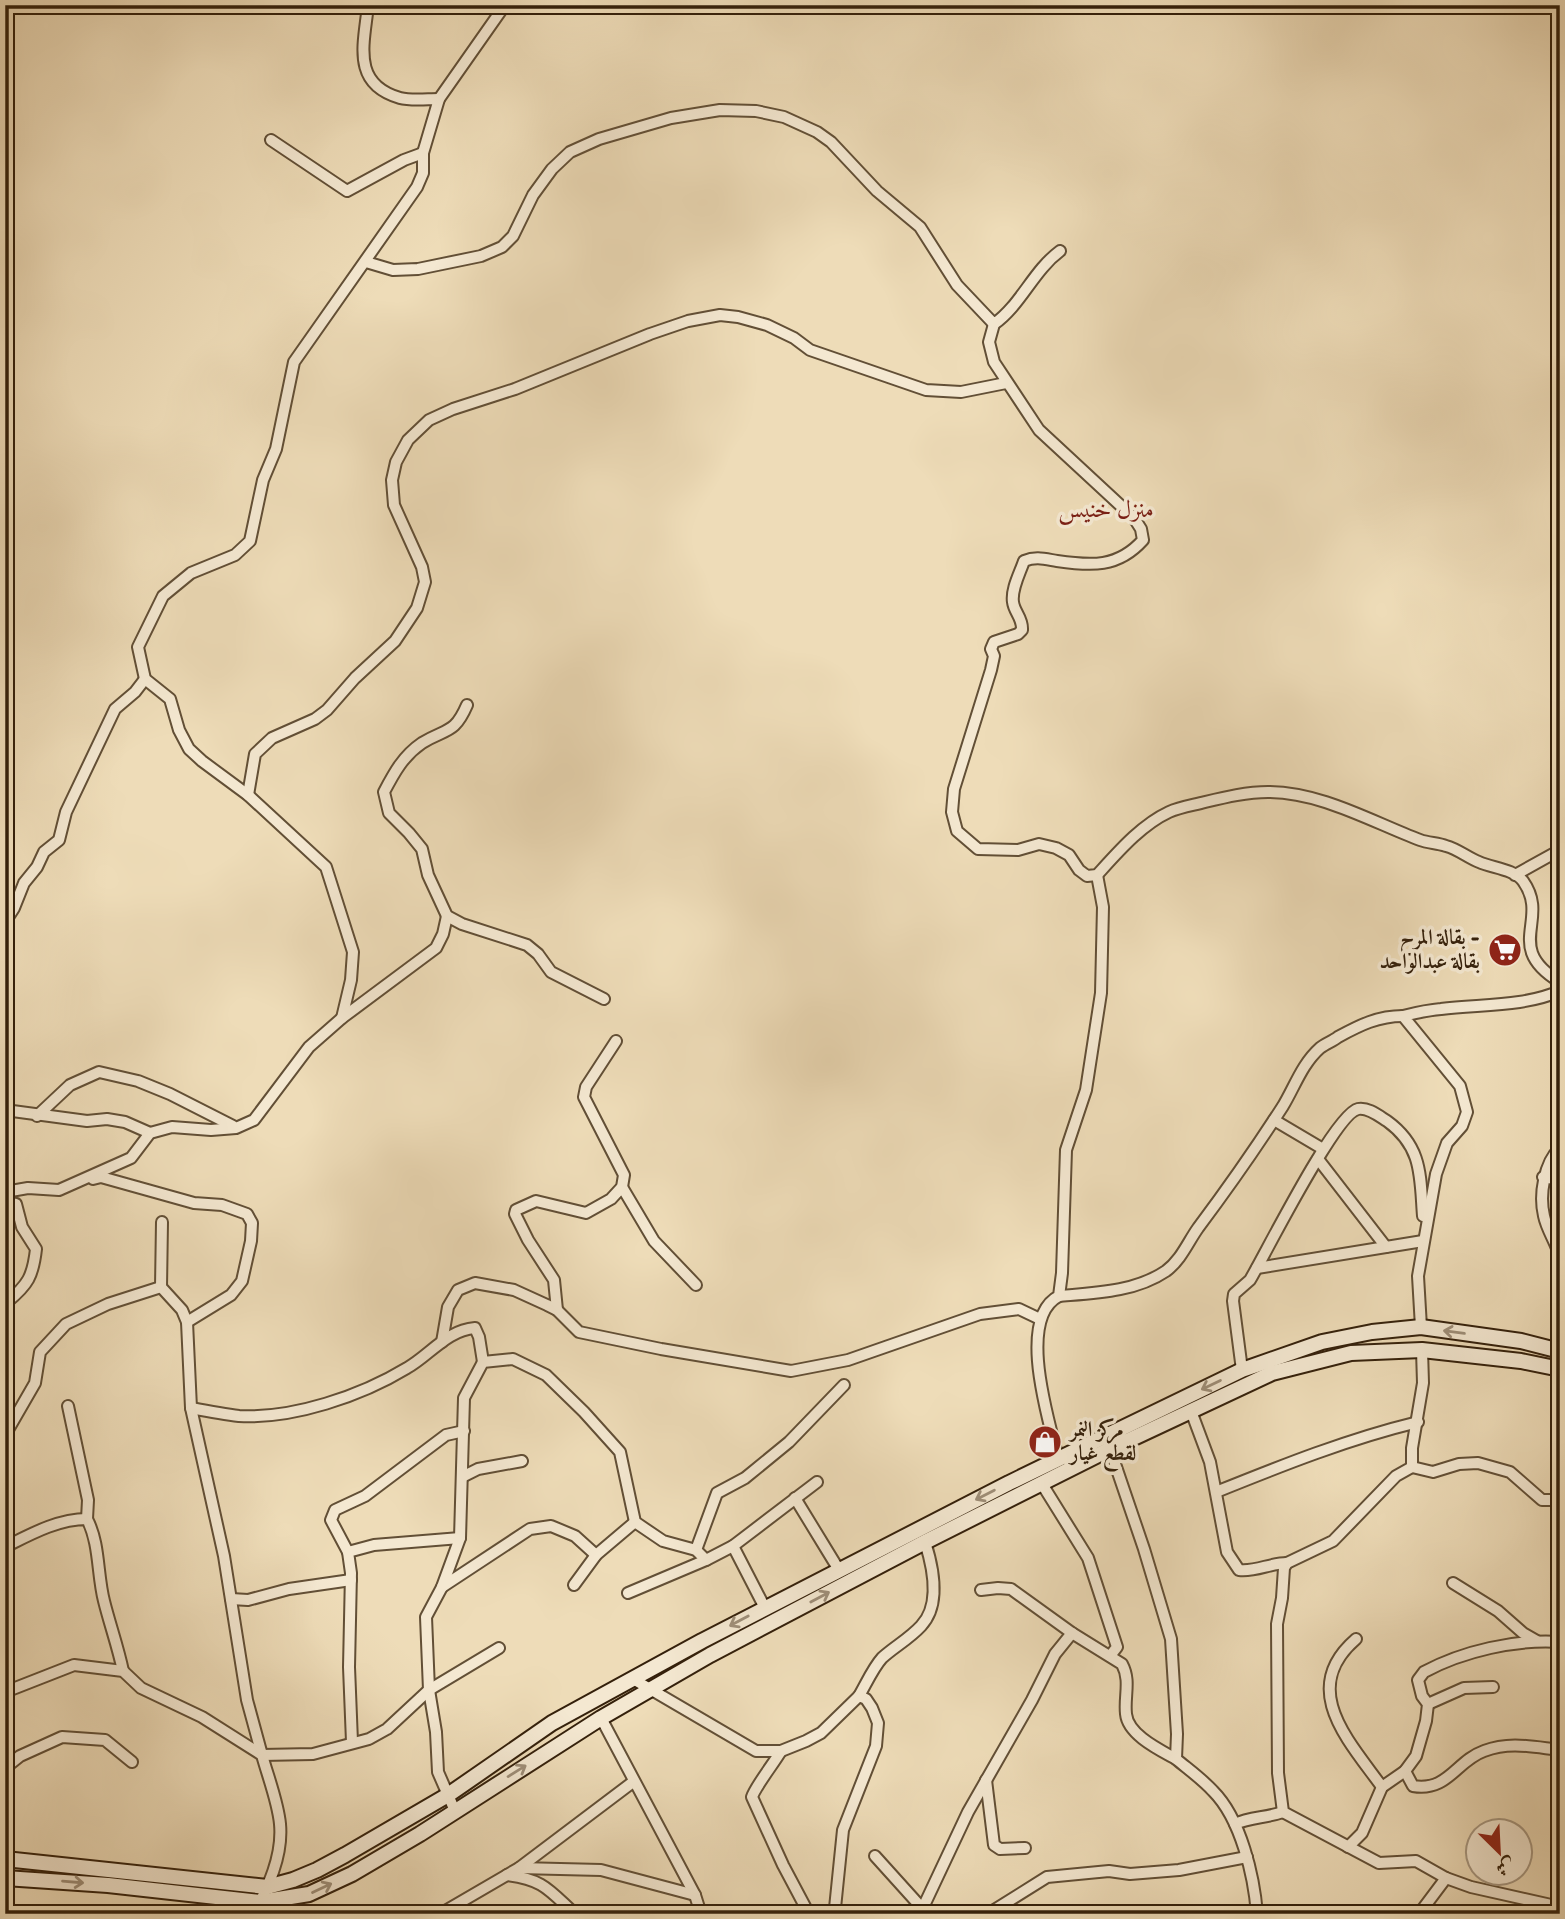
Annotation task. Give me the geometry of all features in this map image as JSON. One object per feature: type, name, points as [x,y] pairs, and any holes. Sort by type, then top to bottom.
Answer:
[{"type":"street","points":[[368,5],[363,56],[366,74],[379,89],[402,99],[439,99]]},
{"type":"street","points":[[342,1018],[354,952],[326,867],[248,794],[189,749],[179,730],[170,699],[145,679],[138,647],[163,596],[191,573],[235,555],[250,541],[264,480],[276,449],[294,362],[417,187],[422,173],[423,153],[439,99],[505,5]]},
{"type":"street","points":[[366,262],[393,270],[418,269],[481,256],[502,247],[513,236],[533,195],[552,169],[570,152],[599,139],[671,118],[720,110],[756,111],[784,117],[817,132],[831,142],[869,184],[920,227],[957,285],[994,324]]},
{"type":"street","points":[[271,140],[346,191],[404,160],[423,153]]},
{"type":"street","points":[[1060,251],[1048,260],[1006,315],[994,324],[989,342],[994,362],[1039,430],[1134,519],[1141,529],[1143,540],[1130,554],[1110,562],[1083,565],[1037,557],[1024,561],[1016,581],[1013,603],[1022,623],[1022,630],[994,642],[991,649],[994,656],[991,670],[954,789],[951,812],[957,831],[978,849],[1018,850],[1039,844],[1056,848],[1069,855],[1079,870],[1087,876],[1097,875],[1118,851],[1146,827],[1170,812],[1235,794],[1270,792],[1306,798],[1350,811],[1422,841],[1449,846],[1478,862],[1516,875],[1522,880],[1534,903],[1528,937],[1535,963],[1560,982]]},
{"type":"street","points":[[248,794],[255,754],[272,737],[315,719],[327,709],[355,678],[395,641],[417,608],[425,582],[422,567],[394,505],[392,480],[396,462],[408,440],[429,420],[650,334],[688,321],[720,315],[738,317],[767,326],[794,338],[810,350],[926,390],[961,392],[1006,383]]},
{"type":"street","points":[[5,922],[24,883],[37,867],[44,852],[59,840],[66,812],[115,709],[135,692],[145,679]]},
{"type":"street","points":[[467,705],[459,724],[422,743],[398,763],[384,792],[389,813],[422,849],[428,875],[447,916],[462,925],[527,945],[538,954],[551,972],[604,999]]},
{"type":"street","points":[[1516,875],[1560,850]]},
{"type":"street","points":[[1059,1296],[1066,1150],[1086,1090],[1101,993],[1103,907],[1097,875]]},
{"type":"street","points":[[5,1192],[28,1188],[59,1189],[74,1183],[131,1158],[150,1133],[172,1127],[236,1128],[254,1120],[309,1047],[342,1018],[436,948],[447,916]]},
{"type":"street","points":[[1058,1458],[1036,1351],[1040,1319],[1049,1301],[1059,1296],[1114,1291],[1151,1279],[1177,1261],[1274,1120],[1299,1074],[1321,1047],[1366,1022],[1387,1016],[1494,1005],[1547,996],[1560,991]]},
{"type":"street","points":[[1403,1016],[1460,1086],[1467,1112],[1462,1126],[1447,1143],[1436,1174],[1418,1276],[1421,1327]]},
{"type":"street","points":[[557,1310],[554,1280],[515,1214],[516,1210],[536,1201],[586,1213],[611,1199],[622,1187],[624,1175],[584,1097],[586,1087],[616,1041]]},
{"type":"street","points":[[37,1116],[70,1085],[99,1072],[138,1081],[170,1094],[236,1128]]},
{"type":"street","points":[[1242,1370],[1234,1294],[1250,1280],[1320,1154],[1347,1115],[1359,1109],[1371,1111],[1390,1124],[1412,1145],[1419,1161],[1424,1236]]},
{"type":"street","points":[[5,1110],[87,1121],[107,1119],[125,1122],[150,1133]]},
{"type":"street","points":[[1274,1120],[1320,1154],[1386,1247]]},
{"type":"street","points":[[1560,1148],[1554,1153],[1543,1177],[1544,1216],[1557,1244],[1560,1258]]},
{"type":"street","points":[[74,1183],[101,1177],[194,1203],[222,1205],[247,1213],[253,1223],[242,1281],[231,1295],[187,1322]]},
{"type":"street","points":[[1543,1177],[1560,1180]]},
{"type":"street","points":[[622,1187],[654,1241],[696,1286]]},
{"type":"street","points":[[5,1202],[16,1204],[22,1227],[36,1249],[32,1276],[7,1302]]},
{"type":"street","points":[[162,1222],[161,1287],[182,1310],[187,1322],[191,1408],[224,1556],[247,1700],[280,1824],[278,1855],[267,1887],[251,1908]]},
{"type":"street","points":[[1257,1268],[1386,1247],[1424,1236]]},
{"type":"street","points":[[442,1342],[448,1307],[458,1290],[475,1283],[514,1290],[557,1310],[579,1332],[791,1371],[848,1360],[980,1314],[1020,1309],[1040,1319]]},
{"type":"street","points":[[5,1435],[35,1382],[40,1352],[66,1324],[108,1304],[161,1287]]},
{"type":"street","points":[[5,1858],[267,1887],[317,1870],[449,1795],[552,1723],[765,1608],[1058,1458],[1242,1370],[1322,1342],[1372,1332],[1421,1327],[1521,1341],[1560,1351]]},
{"type":"street","points":[[191,1408],[240,1416],[285,1413],[349,1396],[407,1368],[452,1334],[465,1328],[475,1328],[483,1362],[464,1398],[460,1538],[442,1587],[426,1617],[429,1690],[436,1732],[438,1772],[455,1811]]},
{"type":"street","points":[[1412,1467],[1412,1448],[1423,1383],[1422,1350]]},
{"type":"street","points":[[5,1878],[108,1885],[251,1908],[309,1894],[352,1874],[601,1718],[710,1655],[1042,1483],[1272,1373],[1351,1353],[1422,1350],[1521,1361],[1560,1370]]},
{"type":"street","points":[[483,1362],[513,1359],[546,1375],[620,1451],[635,1522],[663,1541],[696,1550],[706,1560]]},
{"type":"street","points":[[696,1550],[717,1493],[745,1478],[789,1442],[844,1385]]},
{"type":"street","points":[[68,1406],[88,1500],[87,1519],[93,1531],[103,1599],[123,1671],[141,1688],[202,1717],[262,1755],[313,1754],[369,1739],[387,1729],[429,1690],[499,1648]]},
{"type":"street","points":[[1191,1411],[1210,1462],[1227,1552],[1239,1570],[1249,1571],[1275,1563],[1287,1563],[1333,1541],[1396,1476],[1412,1467],[1433,1472],[1459,1464],[1478,1463],[1510,1472],[1542,1500],[1556,1500],[1560,1497]]},
{"type":"street","points":[[1216,1492],[1309,1454],[1418,1422]]},
{"type":"street","points":[[352,1742],[349,1667],[351,1580],[348,1552],[331,1520],[335,1510],[365,1496],[446,1435],[464,1431]]},
{"type":"street","points":[[1110,1449],[1171,1639],[1176,1759]]},
{"type":"street","points":[[462,1477],[478,1469],[522,1461]]},
{"type":"street","points":[[628,1593],[733,1546],[817,1482]]},
{"type":"street","points":[[1009,1483],[1016,1497]]},
{"type":"street","points":[[1042,1483],[1088,1558],[1117,1647],[1110,1656]]},
{"type":"street","points":[[794,1498],[839,1570]]},
{"type":"street","points":[[5,1547],[32,1533],[70,1519],[87,1519]]},
{"type":"street","points":[[574,1585],[596,1556],[635,1522]]},
{"type":"street","points":[[442,1587],[530,1529],[551,1525],[575,1536],[596,1556]]},
{"type":"street","points":[[348,1552],[374,1545],[460,1538]]},
{"type":"street","points":[[634,1679],[650,1691],[756,1751],[781,1751],[821,1733],[859,1696],[881,1659],[922,1625],[930,1611],[932,1564],[925,1542]]},
{"type":"street","points":[[733,1546],[765,1608]]},
{"type":"street","points":[[1283,1812],[1278,1773],[1277,1623],[1284,1568],[1287,1563]]},
{"type":"street","points":[[230,1599],[248,1600],[289,1589],[351,1580]]},
{"type":"street","points":[[1453,1583],[1498,1611],[1523,1633],[1537,1641]]},
{"type":"street","points":[[981,1590],[1011,1589],[1072,1633],[1122,1664],[1128,1684],[1126,1716],[1132,1728],[1155,1747],[1176,1759],[1215,1792],[1235,1824],[1247,1857],[1254,1913]]},
{"type":"street","points":[[875,1856],[921,1911],[986,1780],[1055,1654],[1072,1633]]},
{"type":"street","points":[[1356,1639],[1341,1652],[1332,1667],[1330,1691],[1334,1715],[1343,1734],[1382,1787]]},
{"type":"street","points":[[1348,1847],[1362,1833],[1382,1787],[1405,1771],[1416,1756],[1428,1704],[1422,1696],[1418,1680],[1424,1672],[1469,1655],[1537,1641],[1560,1642]]},
{"type":"street","points":[[5,1692],[74,1665],[123,1671]]},
{"type":"street","points":[[1428,1704],[1464,1688],[1493,1687]]},
{"type":"street","points":[[831,1914],[835,1908],[843,1830],[876,1746],[878,1723],[866,1699],[859,1696]]},
{"type":"street","points":[[601,1718],[695,1895],[701,1914]]},
{"type":"street","points":[[5,1768],[20,1756],[62,1737],[105,1740],[132,1762]]},
{"type":"street","points":[[1405,1771],[1413,1786],[1424,1788],[1439,1785],[1480,1752],[1505,1745],[1560,1749]]},
{"type":"street","points":[[781,1751],[752,1797],[809,1914]]},
{"type":"street","points":[[986,1780],[995,1845],[1000,1849],[1025,1848]]},
{"type":"street","points":[[440,1914],[519,1868],[633,1782]]},
{"type":"street","points":[[1235,1824],[1245,1819],[1265,1818],[1283,1812],[1379,1863],[1416,1861],[1446,1878],[1471,1887],[1560,1907]]},
{"type":"street","points":[[988,1914],[1047,1877],[1109,1871],[1130,1874],[1179,1870],[1247,1857]]},
{"type":"street","points":[[519,1868],[601,1870],[695,1895]]},
{"type":"street","points":[[506,1874],[532,1878],[545,1886],[575,1914]]},
{"type":"street","points":[[1419,1914],[1446,1878]]},
{"type":"place","name":"بقالة المرح - بقالة عبدالواحد","points":[[1505,950]]},
{"type":"place","name":"مركز النمر لقطع غيار","points":[[1045,1442]]},
{"type":"district","name":"منزل خنيس","points":[[1106,510]]}]
